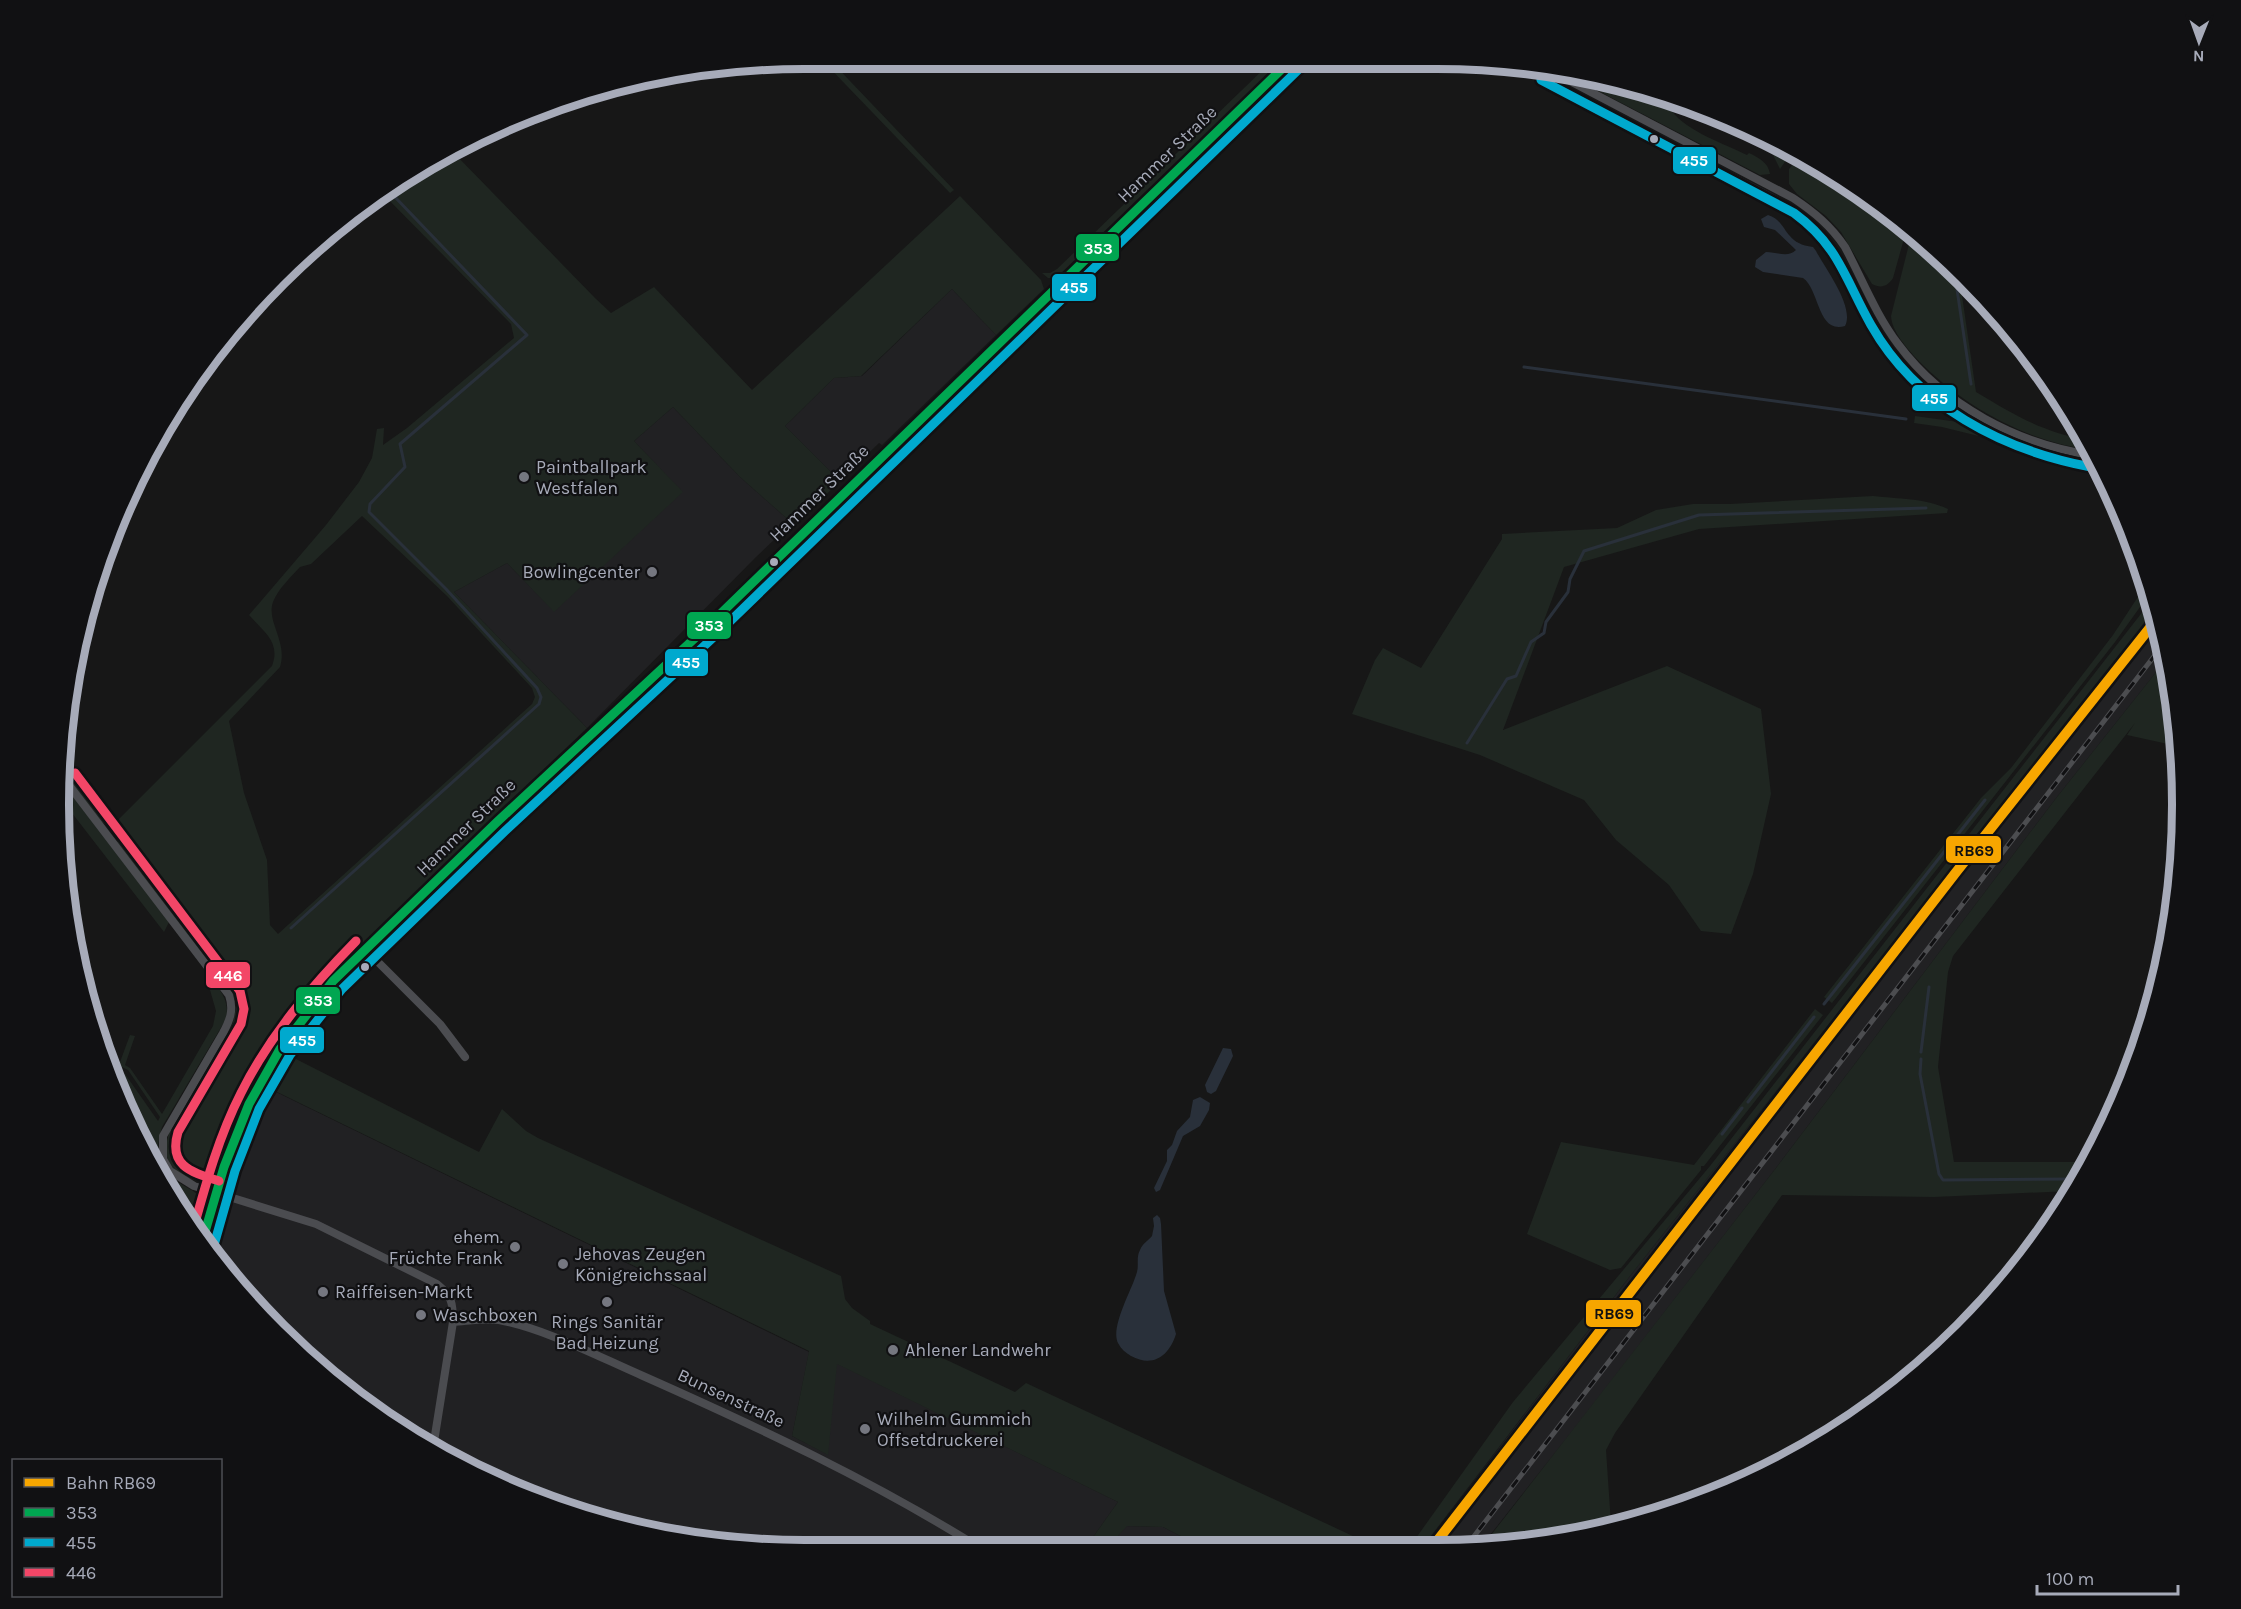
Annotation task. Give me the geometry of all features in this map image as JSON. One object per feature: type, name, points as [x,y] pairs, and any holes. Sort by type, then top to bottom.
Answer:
[{"type":"main road","name":"Hammer Straße","points":[[205,1230],[215,1192],[240,1122],[279,1050],[313,1004],[365,949],[513,806],[717,618],[1281,69]]},
{"type":"street","points":[[1571,81],[1776,189],[1809,209],[1835,232],[1845,247],[1898,344],[1939,387],[1988,421],[2035,441],[2066,451],[2082,453]]},
{"type":"street","points":[[70,786],[229,995],[232,1010],[230,1019],[167,1127],[162,1143],[163,1159],[170,1171],[189,1184],[316,1224],[437,1284],[448,1293],[453,1306],[453,1322],[434,1439]]},
{"type":"street","points":[[365,949],[440,1024],[465,1057]]},
{"type":"street","name":"Bunsenstraße","points":[[453,1322],[496,1320],[522,1325],[582,1350],[736,1417],[821,1458],[967,1540]]},
{"type":"shaded area","points":[[831,69],[839,69],[954,190],[950,193]]},
{"type":"shaded area","points":[[1264,69],[1275,69],[1056,278],[1048,278],[1042,273],[1050,273],[1057,269]]},
{"type":"shaded area","points":[[1586,84],[1673,108],[1672,111],[1678,118],[1696,131],[1747,155],[1749,153],[1762,161],[1770,174],[1760,175]]},
{"type":"shaded area","points":[[1750,140],[1787,159],[1780,169],[1772,153]]},
{"type":"shaded area","points":[[458,157],[611,313],[654,287],[752,390],[960,196],[1041,280],[1044,289],[996,335],[952,289],[861,376],[834,378],[785,426],[840,481],[799,521],[792,523],[740,477],[673,407],[634,441],[683,492],[554,612],[507,563],[454,592],[587,728],[329,976],[287,1026],[234,1111],[208,1181],[188,1178],[177,1171],[168,1160],[166,1148],[170,1129],[233,1023],[237,1004],[232,993],[118,843],[117,837],[120,830],[114,824],[106,825],[102,822],[70,780],[71,765],[115,823],[272,666],[273,644],[249,615],[326,525],[359,482],[372,458],[377,429],[384,428],[383,445],[407,428],[514,338],[511,324],[388,199]],"holes":[[[362,516],[447,596],[532,688],[535,697],[532,704],[278,934],[270,925],[267,860],[244,793],[229,721],[280,667],[282,658],[272,617],[273,602],[285,583],[300,567],[311,564]]]},
{"type":"shaded area","points":[[1794,163],[1804,168],[1845,193],[1904,238],[1893,278],[1887,285],[1872,284],[1841,232],[1826,216],[1797,194],[1789,184],[1789,169]]},
{"type":"shaded area","points":[[1768,215],[1779,222],[1796,242],[1813,247],[1816,251],[1843,298],[1847,318],[1845,326],[1836,327],[1829,324],[1809,284],[1803,278],[1763,272],[1755,267],[1756,260],[1766,252],[1786,254],[1796,250],[1775,230],[1764,227],[1761,219]]},
{"type":"shaded area","points":[[1909,242],[1961,288],[1976,392],[2029,422],[2073,437],[2079,448],[2042,439],[2019,430],[1996,419],[1954,392],[1905,345],[1894,328],[1891,316]]},
{"type":"shaded area","points":[[952,289],[996,335],[882,445],[879,443],[840,481],[785,426],[834,378],[862,376]]},
{"type":"shaded area","points":[[673,407],[740,477],[792,523],[587,728],[454,592],[507,563],[554,611],[682,492],[634,441]]},
{"type":"shaded area","points":[[1915,416],[1980,425],[2034,448],[2086,461],[2090,468],[2071,466],[2011,444],[1942,427],[1914,423]]},
{"type":"shaded area","points":[[1873,496],[1921,501],[1948,509],[1947,513],[1699,529],[1564,567],[1503,730],[1667,666],[1761,709],[1771,794],[1753,874],[1731,934],[1701,931],[1669,885],[1616,840],[1584,800],[1480,755],[1352,714],[1375,660],[1383,648],[1421,668],[1502,539],[1502,534],[1617,528],[1656,510],[1693,504]]},
{"type":"shaded area","points":[[2141,593],[2143,602],[2115,642],[1832,1003],[1824,997],[1981,798],[2011,768],[2113,635]]},
{"type":"shaded area","points":[[2145,608],[2148,619],[1630,1276],[1428,1540],[1415,1540],[1513,1402],[1710,1166]]},
{"type":"shaded area","points":[[2148,619],[2159,668],[2057,797],[1776,1168],[1581,1420],[1488,1538],[1429,1540],[1630,1276]]},
{"type":"shaded area","points":[[2159,668],[2169,744],[2127,735],[2135,723],[1953,956],[1948,972],[1938,1067],[1954,1162],[2078,1162],[2061,1191],[1934,1197],[1782,1195],[1615,1433],[1606,1450],[1611,1519],[1533,1534],[1489,1538],[1776,1168],[2057,797]]},
{"type":"shaded area","points":[[70,792],[169,922],[164,932],[69,809]]},
{"type":"shaded area","points":[[216,984],[221,992],[227,1009],[226,1019],[162,1127],[158,1147],[159,1156],[145,1130],[119,1071],[125,1074],[158,1121],[160,1117],[128,1070],[117,1065],[115,1061],[120,1062],[130,1035],[135,1036],[125,1065],[130,1068],[162,1114],[213,1026],[216,1011],[210,990]]},
{"type":"shaded area","points":[[1815,1009],[1823,1015],[1621,1268],[1610,1270],[1527,1234],[1561,1142],[1694,1165]]},
{"type":"shaded area","points":[[1223,1048],[1231,1049],[1233,1056],[1216,1091],[1211,1094],[1207,1092],[1205,1085]]},
{"type":"shaded area","points":[[294,1058],[479,1152],[502,1109],[526,1131],[538,1138],[841,1276],[845,1299],[852,1308],[870,1321],[870,1324],[1015,1392],[1026,1383],[1361,1540],[1188,1540],[1163,1527],[1127,1526],[1114,1540],[1091,1540],[1118,1502],[837,1364],[828,1455],[792,1436],[809,1351],[275,1091]]},
{"type":"shaded area","points":[[274,1091],[809,1352],[792,1436],[827,1454],[836,1363],[1118,1502],[1091,1540],[804,1540],[708,1534],[614,1515],[568,1501],[479,1464],[396,1416],[357,1388],[284,1325],[221,1252],[212,1239],[217,1220]]},
{"type":"shaded area","points":[[1200,1097],[1210,1103],[1209,1110],[1200,1126],[1183,1136],[1160,1190],[1156,1192],[1154,1188],[1167,1161],[1167,1150],[1172,1145],[1177,1131],[1190,1117],[1193,1100]]},
{"type":"shaded area","points":[[171,1177],[200,1197],[204,1203],[199,1221]]},
{"type":"shaded area","points":[[1157,1215],[1161,1224],[1164,1291],[1176,1334],[1164,1354],[1159,1358],[1146,1361],[1131,1356],[1122,1349],[1116,1336],[1119,1318],[1137,1272],[1139,1253],[1152,1236],[1153,1218]]},
{"type":"shaded area","points":[[1126,1526],[1163,1527],[1188,1540],[1114,1540]]},
{"type":"waterway","points":[[1688,157],[1698,158],[1760,189],[1791,206],[1816,226],[1843,262],[1881,337],[1897,359],[1922,386]]},
{"type":"waterway","points":[[291,928],[539,704],[541,697],[537,688],[446,589],[369,512],[370,504],[405,467],[400,444],[527,335],[393,195]]},
{"type":"waterway","points":[[1956,283],[1971,384]]},
{"type":"waterway","points":[[1524,367],[1906,419]]},
{"type":"waterway","points":[[1467,743],[1507,679],[1516,676],[1531,642],[1544,633],[1546,622],[1568,592],[1570,579],[1584,551],[1699,515],[1926,508]]},
{"type":"waterway","points":[[1824,1004],[1985,800]]},
{"type":"waterway","points":[[1921,1052],[1929,987]]},
{"type":"waterway","points":[[1748,1102],[1814,1017]]},
{"type":"waterway","points":[[1921,1059],[1920,1074],[1939,1174],[1943,1180],[2069,1179]]},
{"type":"waterway","points":[[1722,1134],[1742,1108]]},
{"type":"railway","points":[[1472,1539],[2156,653]]},
{"type":"rail line","name":"RB69","points":[[1438,1540],[1957,871],[2150,627]]},
{"type":"transit line","name":"353","points":[[205,1230],[224,1167],[249,1104],[280,1049],[333,981],[497,822],[709,625],[1282,69]]},
{"type":"transit line","name":"455","points":[[215,1243],[235,1171],[259,1109],[290,1055],[342,989],[505,831],[717,634],[1299,69]]},
{"type":"transit line","name":"455","points":[[1541,80],[1794,213],[1821,238],[1840,264],[1871,325],[1890,354],[1912,379],[1937,401],[1994,436],[2026,449],[2089,467]]},
{"type":"transit line","name":"446","points":[[75,773],[240,991],[244,1009],[241,1024],[178,1132],[176,1143],[176,1153],[184,1166],[191,1171],[219,1181]]},
{"type":"transit line","name":"446","points":[[196,1218],[220,1143],[233,1109],[252,1072],[293,1012],[356,941]]},
{"type":"place","name":"Paintballpark Westfalen","points":[[524,477]]},
{"type":"place","name":"Bowlingcenter","points":[[652,572]]},
{"type":"place","name":"ehem. Früchte Frank","points":[[515,1247]]},
{"type":"place","name":"Jehovas Zeugen Königreichssaal","points":[[563,1264]]},
{"type":"place","name":"Raiffeisen-Markt","points":[[323,1292]]},
{"type":"place","name":"Rings Sanitär Bad Heizung","points":[[607,1302]]},
{"type":"place","name":"Waschboxen","points":[[421,1315]]},
{"type":"place","name":"Ahlener Landwehr","points":[[893,1350]]},
{"type":"place","name":"Wilhelm Gummich Offsetdruckerei","points":[[865,1429]]}]
